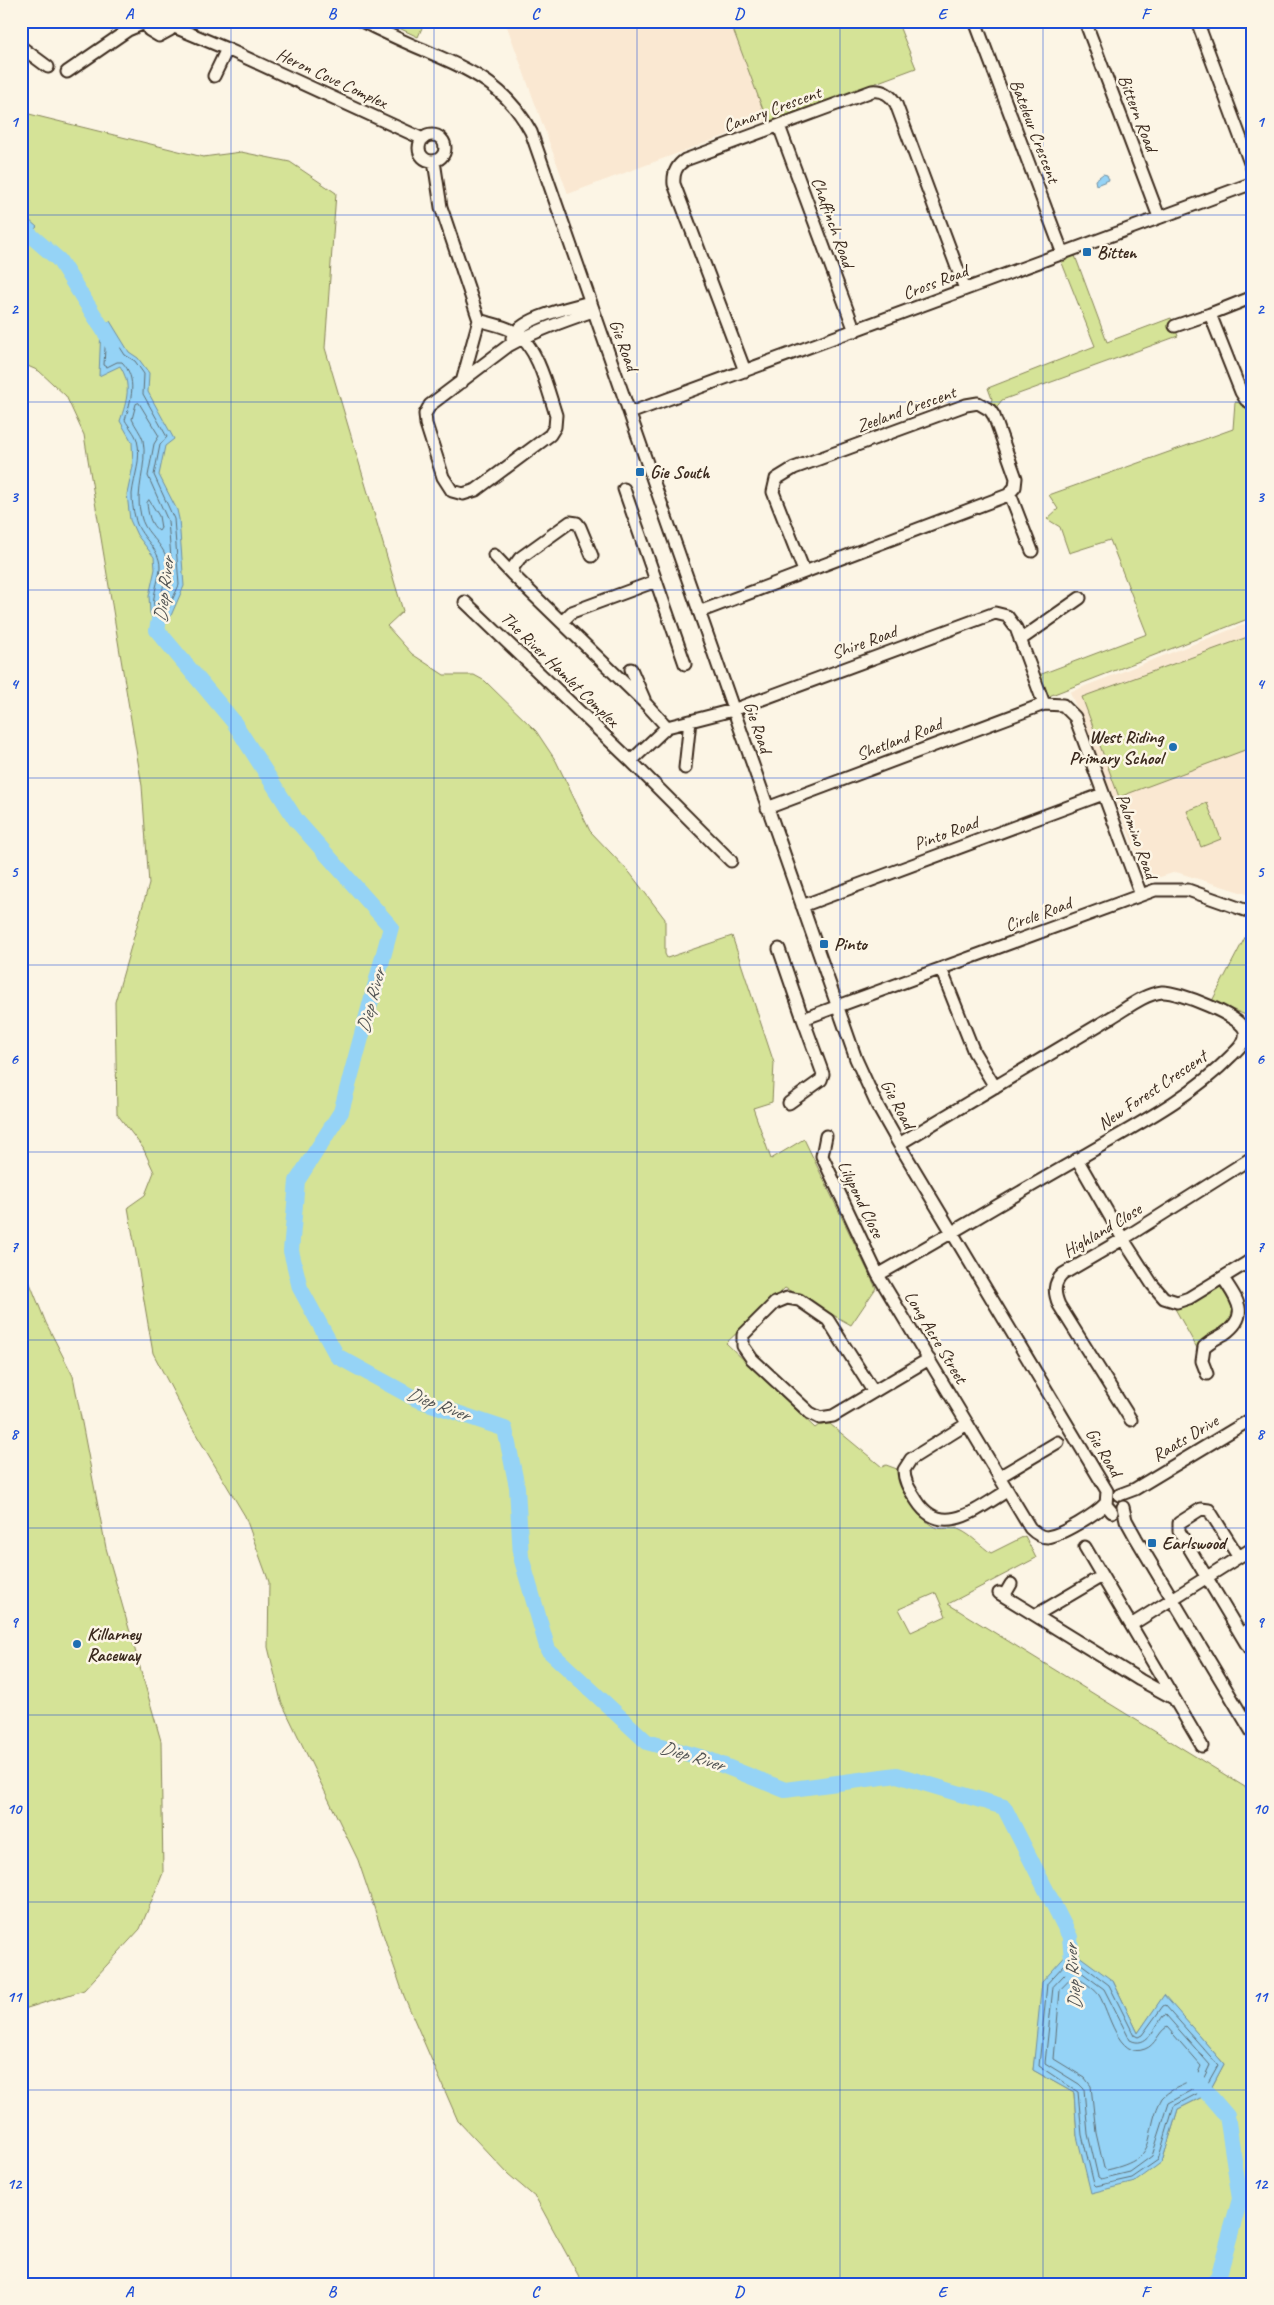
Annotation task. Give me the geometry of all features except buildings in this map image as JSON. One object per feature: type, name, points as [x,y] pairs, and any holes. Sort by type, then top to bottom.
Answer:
[{"type":"street","name":"Gie Road","points":[[360,21],[470,70],[498,89],[512,103],[527,125],[536,144],[838,1008],[868,1086],[899,1144],[1253,1734]]},
{"type":"street","name":"Bateleur Crescent","points":[[975,21],[1062,254]]},
{"type":"street","name":"Bittern Road","points":[[1085,21],[1159,216]]},
{"type":"street","points":[[1197,21],[1253,171]]},
{"type":"street","points":[[67,72],[128,30],[147,22],[149,30],[159,36],[167,34],[172,24]]},
{"type":"street","name":"Heron Cove Complex","points":[[172,24],[423,139]]},
{"type":"street","points":[[21,47],[48,66]]},
{"type":"street","points":[[214,76],[227,49]]},
{"type":"street","name":"Canary Crescent","points":[[745,371],[674,184],[674,175],[680,164],[685,160],[872,91],[884,92],[896,104],[965,289]]},
{"type":"street","name":"Chaffinch Road","points":[[778,126],[855,331]]},
{"type":"street","points":[[435,136],[444,144],[444,153],[434,161],[425,159],[420,152],[420,143],[423,139],[435,136]]},
{"type":"street","points":[[434,161],[441,207],[479,320],[462,382]]},
{"type":"street","name":"Cross Road","points":[[630,413],[1062,254],[1159,216],[1253,183]]},
{"type":"street","points":[[1175,326],[1253,297]]},
{"type":"street","points":[[479,320],[518,335],[538,363],[556,415],[555,427],[550,435],[476,490],[463,494],[452,491],[442,477],[424,419],[430,405],[508,346],[518,335],[522,326],[539,318],[592,306]]},
{"type":"street","points":[[1210,314],[1241,392],[1253,404]]},
{"type":"street","name":"Zeeland Crescent","points":[[804,571],[773,492],[776,480],[794,468],[966,405],[978,403],[992,412],[1011,462],[1016,482],[1010,494]]},
{"type":"street","points":[[624,488],[685,664]]},
{"type":"street","points":[[699,612],[804,571],[1001,500],[1010,494],[1032,551]]},
{"type":"street","points":[[512,574],[514,566],[520,558],[570,522],[574,522],[580,527],[592,556]]},
{"type":"street","name":"The River Hamlet Complex","points":[[494,555],[647,705],[667,727]]},
{"type":"street","name":"The River Hamlet Complex","points":[[562,622],[572,612],[656,581]]},
{"type":"street","points":[[1044,704],[1020,640],[1080,598]]},
{"type":"street","name":"The River Hamlet Complex","points":[[465,602],[731,860]]},
{"type":"street","name":"Shire Road","points":[[733,710],[995,613],[1007,616],[1016,628],[1020,640]]},
{"type":"street","name":"The River Hamlet Complex","points":[[631,669],[647,705]]},
{"type":"street","name":"Palomino Road","points":[[1044,704],[1063,705],[1075,717],[1141,895]]},
{"type":"street","name":"Shetland Road","points":[[768,808],[1044,704]]},
{"type":"street","points":[[631,761],[667,727],[733,710]]},
{"type":"street","points":[[685,768],[690,721]]},
{"type":"street","name":"Pinto Road","points":[[802,906],[1103,794]]},
{"type":"street","name":"Circle Road","points":[[803,1019],[838,1008],[1141,895],[1162,889],[1188,890],[1253,913]]},
{"type":"street","points":[[778,949],[823,1074],[821,1080],[789,1102]]},
{"type":"street","points":[[941,969],[974,1052],[995,1087]]},
{"type":"street","name":"New Forest Crescent","points":[[899,1144],[1144,998],[1157,993],[1176,994],[1247,1023],[1245,1040],[1213,1073],[1147,1118],[952,1232]]},
{"type":"street","name":"Lilypond Close","points":[[826,1136],[822,1156],[878,1275]]},
{"type":"street","name":"Highland Close","points":[[1131,1420],[1059,1305],[1055,1292],[1058,1279],[1063,1274],[1253,1157]]},
{"type":"street","points":[[1077,1159],[1152,1284],[1160,1295],[1169,1301],[1177,1302],[1189,1298],[1253,1259]]},
{"type":"street","points":[[878,1275],[952,1232]]},
{"type":"street","name":"Long Acre Street","points":[[878,1275],[1030,1528],[1041,1536],[1054,1535],[1113,1503]]},
{"type":"street","points":[[1207,1374],[1202,1361],[1204,1348],[1235,1325],[1240,1314],[1236,1298],[1223,1278]]},
{"type":"street","points":[[873,1391],[828,1320],[799,1300],[787,1298],[775,1303],[743,1335],[743,1346],[752,1359],[816,1417],[830,1417],[929,1359]]},
{"type":"street","name":"Raats Drive","points":[[1113,1503],[1253,1418]]},
{"type":"street","points":[[967,1424],[911,1459],[904,1470],[907,1485],[921,1507],[935,1518],[944,1520],[962,1518],[1007,1491]]},
{"type":"street","points":[[998,1477],[1058,1442]]},
{"type":"street","points":[[1238,1556],[1209,1510],[1201,1509],[1178,1523],[1178,1527],[1250,1650]]},
{"type":"street","points":[[1085,1547],[1202,1746]]},
{"type":"street","points":[[1129,1623],[1253,1548]]},
{"type":"street","points":[[1036,1616],[1102,1576]]},
{"type":"street","points":[[1011,1584],[1001,1595],[1174,1699]]},
{"type":"street","points":[[1241,1634],[1253,1627]]},
{"type":"street","points":[[1140,1680],[1154,1682],[1157,1680],[1159,1673]]},
{"type":"shaded area","points":[[505,21],[730,21],[767,120],[568,194]]},
{"type":"shaded area","name":"West Riding Primary School","points":[[1253,621],[1253,896],[1176,872],[1148,881],[1070,692]]},
{"type":"green space","points":[[384,21],[425,21],[418,37]]},
{"type":"green space","points":[[730,21],[897,21],[916,68],[768,123]]},
{"type":"green space","points":[[21,112],[203,157],[241,152],[290,162],[336,193],[325,348],[403,611],[387,626],[412,654],[444,675],[474,675],[485,681],[536,731],[556,761],[590,831],[630,873],[665,919],[665,954],[667,958],[732,936],[774,1063],[772,1102],[753,1108],[771,1159],[804,1139],[876,1288],[851,1325],[785,1288],[726,1343],[815,1428],[819,1425],[830,1424],[882,1467],[886,1465],[897,1469],[906,1494],[918,1512],[931,1525],[937,1528],[958,1529],[991,1553],[1025,1536],[1036,1558],[948,1604],[1253,1792],[1253,2284],[583,2284],[536,2198],[508,2174],[458,2121],[404,1996],[358,1860],[281,1701],[268,1647],[269,1582],[245,1516],[190,1424],[153,1353],[128,1207],[145,1195],[154,1172],[143,1148],[117,1114],[115,1002],[149,884],[142,786],[84,435],[66,396],[39,371],[21,363]],"holes":[[[936,1593],[946,1616],[911,1632],[899,1609]],[[1113,1981],[1138,2033],[1164,1996],[1224,2064],[1208,2094],[1178,2109],[1162,2162],[1077,2136],[1074,2093],[1033,2070],[1037,2042]]]},
{"type":"green space","points":[[1074,253],[1107,342],[1171,318],[1178,336],[1002,400],[995,409],[990,404],[992,399],[988,388],[1095,346],[1060,258]]},
{"type":"green space","points":[[1235,402],[1253,405],[1253,617],[1049,696],[1039,675],[1147,634],[1110,540],[1069,553],[1060,527],[1047,519],[1058,509],[1049,495],[1233,429]]},
{"type":"green space","points":[[1253,635],[1253,747],[1119,797],[1082,697]]},
{"type":"green space","points":[[1207,803],[1221,839],[1201,847],[1187,811]]},
{"type":"green space","points":[[1252,924],[1253,1016],[1248,1016],[1212,1001]]},
{"type":"green space","name":"Killarney Raceway","points":[[21,1261],[46,1323],[73,1376],[106,1548],[161,1741],[163,1873],[140,1929],[84,1990],[21,2010]]},
{"type":"green space","points":[[1222,1278],[1237,1305],[1233,1327],[1197,1348],[1173,1305]]},
{"type":"water","points":[[1103,174],[1107,175],[1109,180],[1096,185],[1095,180]]},
{"type":"water","points":[[21,213],[37,227],[22,239],[21,239]]},
{"type":"water","points":[[110,321],[129,352],[138,358],[149,373],[148,392],[174,439],[165,446],[159,475],[177,510],[184,586],[169,620],[163,623],[157,630],[150,613],[149,596],[155,569],[154,557],[137,535],[130,520],[127,494],[133,466],[132,442],[120,421],[127,393],[126,380],[120,366],[99,376],[101,326]]},
{"type":"water","points":[[1071,1950],[1113,1981],[1138,2033],[1164,1995],[1224,2064],[1208,2094],[1178,2109],[1162,2162],[1135,2182],[1091,2193],[1077,2136],[1074,2093],[1033,2070],[1042,1982]]},
{"type":"waterway","name":"Diep River","points":[[21,227],[59,260],[113,345]]},
{"type":"waterway","name":"Diep River","points":[[161,609],[157,630],[233,721],[296,820],[391,927],[341,1112],[297,1181],[291,1251],[300,1288],[337,1356],[416,1399],[505,1429],[517,1487],[521,1557],[548,1650],[647,1742],[707,1759],[785,1790],[897,1775],[1004,1807],[1070,1937],[1073,1972]]},
{"type":"waterway","name":"Diep River","points":[[1192,2079],[1196,2080],[1227,2116],[1240,2199],[1218,2278],[1212,2284]]},
{"type":"place","name":"Bitten","points":[[1087,252]]},
{"type":"place","name":"Gie South","points":[[640,472]]},
{"type":"place","name":"West Riding Primary School","points":[[1173,747]]},
{"type":"place","name":"Pinto","points":[[824,944]]},
{"type":"place","name":"Earlswood","points":[[1152,1543]]},
{"type":"place","name":"Killarney Raceway","points":[[77,1644]]}]
